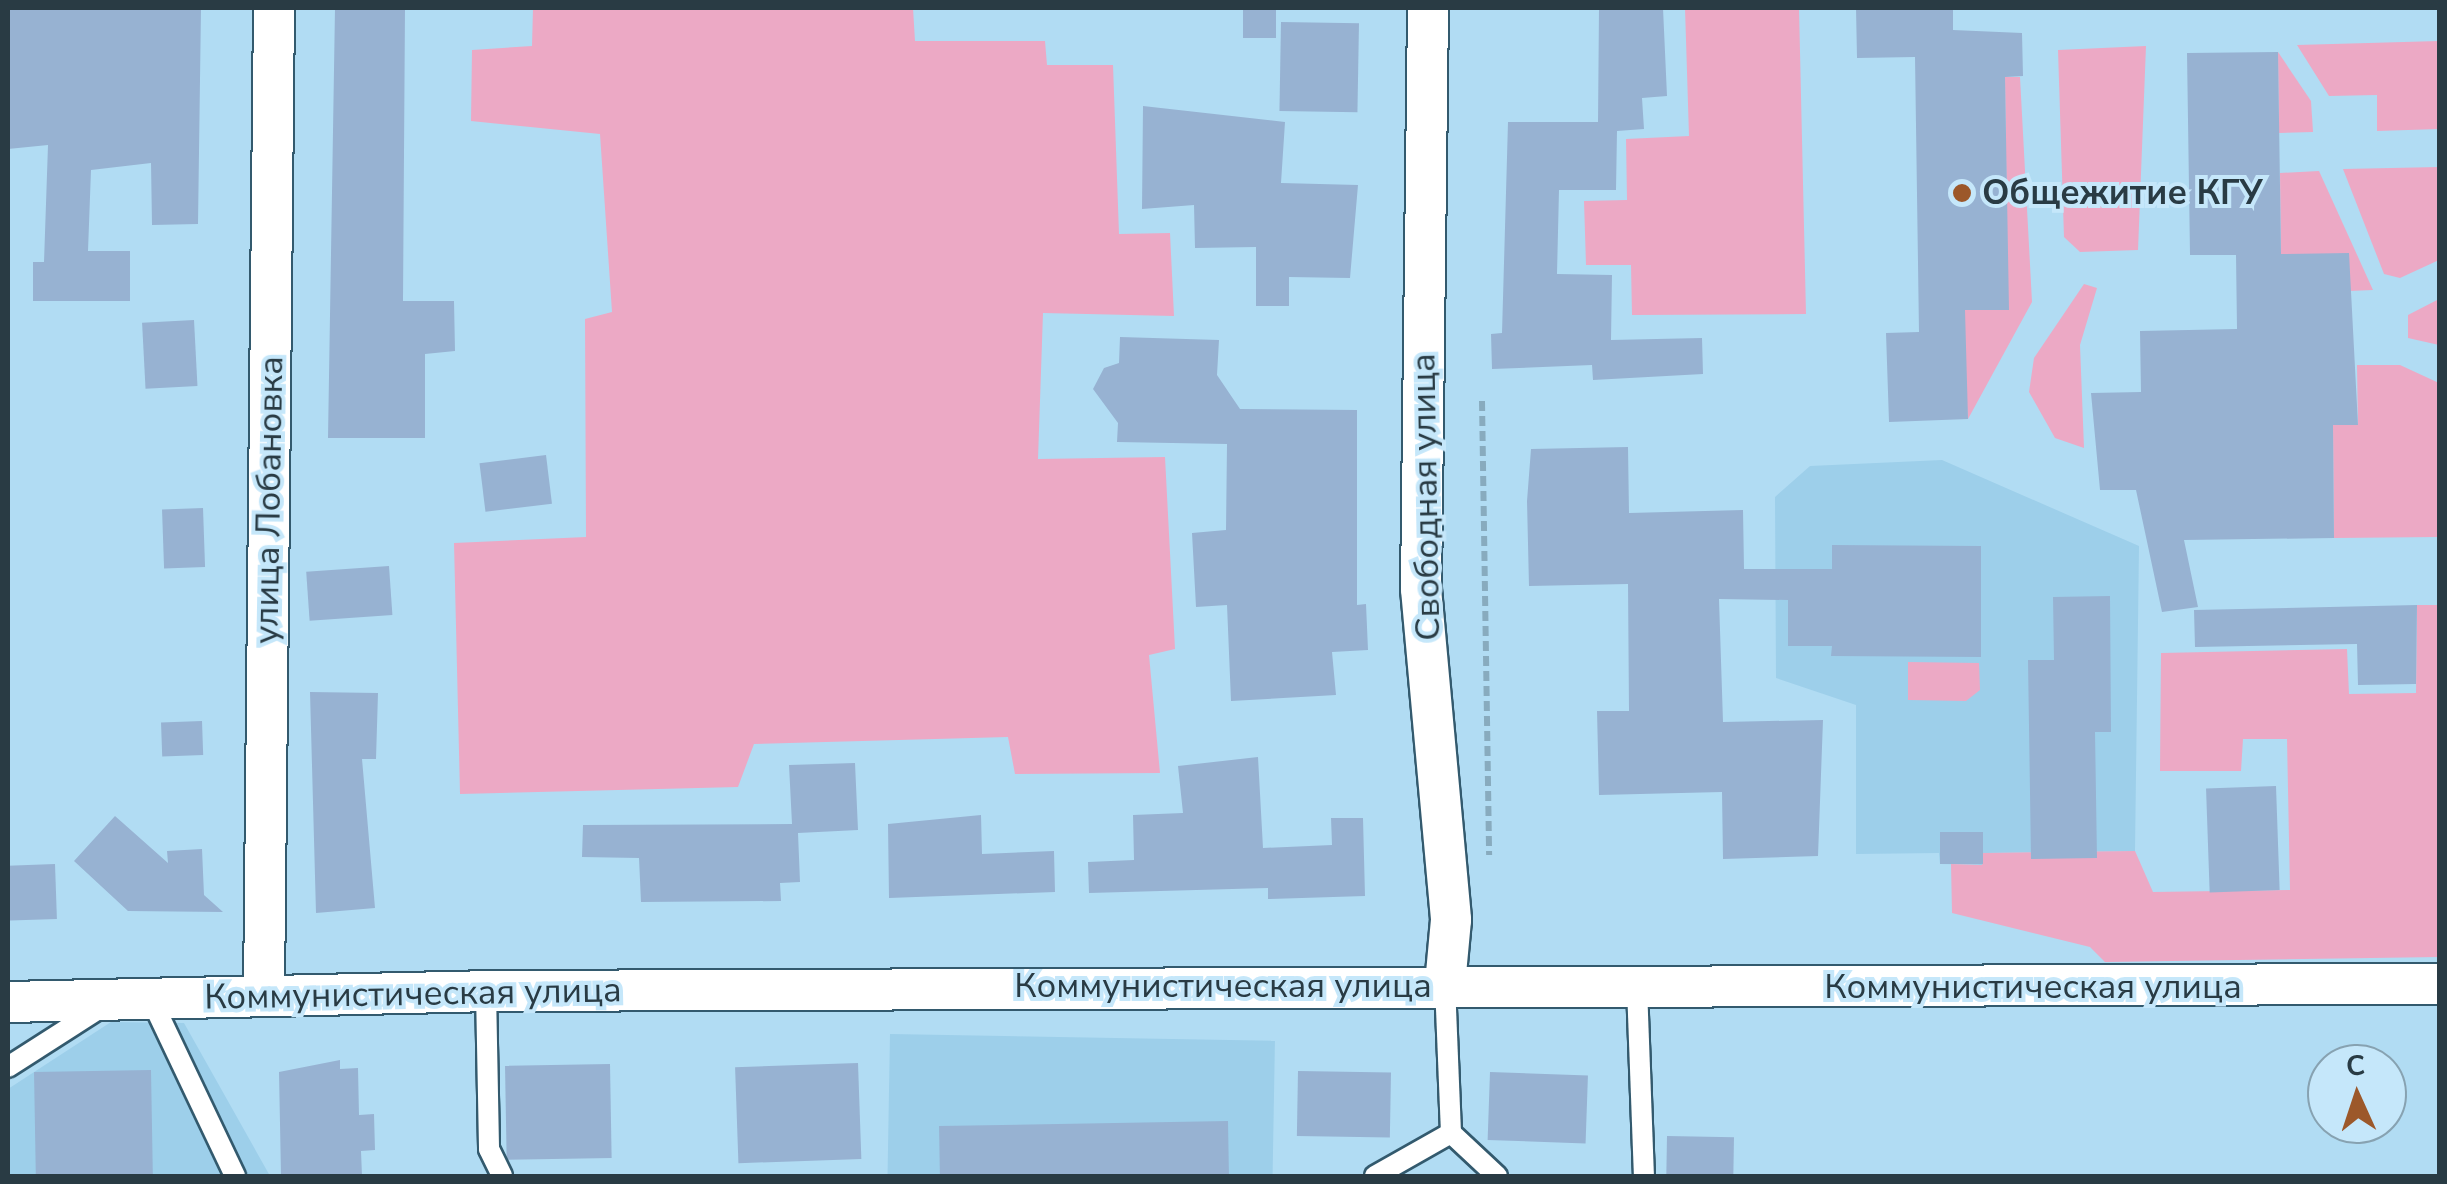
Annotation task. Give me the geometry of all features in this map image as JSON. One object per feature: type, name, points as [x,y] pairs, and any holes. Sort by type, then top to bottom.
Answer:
[{"type":"street","name":"улица Лобановка","points":[[264,994],[274,8]]},
{"type":"street","name":"Свободная улица","points":[[1428,8],[1421,589],[1451,920],[1445,985]]},
{"type":"street","name":"Коммунистическая улица","points":[[8,1002],[486,991],[2440,984]]},
{"type":"lane","points":[[1445,985],[1451,1132],[1496,1176]]},
{"type":"lane","points":[[1637,987],[1644,1176]]},
{"type":"lane","points":[[486,991],[489,1149],[502,1176]]},
{"type":"lane","points":[[152,1000],[235,1176]]},
{"type":"lane","points":[[8,1067],[110,1002]]},
{"type":"lane","points":[[1375,1176],[1451,1132]]},
{"type":"path","points":[[1482,401],[1489,871]]},
{"type":"shaded area","points":[[533,8],[913,8],[915,41],[1045,41],[1047,65],[1113,65],[1119,234],[1170,233],[1174,316],[1043,313],[1038,459],[1165,457],[1175,649],[1149,655],[1160,773],[1015,774],[1008,737],[754,744],[738,787],[460,794],[454,543],[586,537],[585,319],[612,312],[600,134],[471,121],[472,50],[532,46]]},
{"type":"shaded area","points":[[1685,8],[1799,8],[1806,314],[1632,315],[1631,265],[1586,265],[1584,201],[1627,200],[1626,139],[1689,136]]},
{"type":"shaded area","points":[[2439,41],[2439,129],[2377,131],[2377,95],[2329,96],[2297,45]]},
{"type":"shaded area","points":[[2146,46],[2138,250],[2080,252],[2064,237],[2058,50]]},
{"type":"shaded area","points":[[2278,52],[2311,101],[2313,132],[2279,133]]},
{"type":"shaded area","points":[[2005,77],[2020,77],[2032,302],[1968,419],[1959,310],[2008,310]]},
{"type":"shaded area","points":[[2439,167],[2439,260],[2400,278],[2384,274],[2343,169]]},
{"type":"shaded area","points":[[2319,171],[2373,290],[2349,291],[2281,254],[2280,173]]},
{"type":"shaded area","points":[[2084,284],[2097,288],[2080,345],[2084,448],[2055,438],[2029,392],[2034,358]]},
{"type":"shaded area","points":[[2439,299],[2439,345],[2408,338],[2408,315]]},
{"type":"shaded area","points":[[2357,365],[2400,365],[2439,383],[2439,537],[2334,538],[2333,425],[2358,424]]},
{"type":"shaded area","points":[[1942,460],[2139,546],[2135,851],[1983,853],[1982,865],[1940,864],[1939,853],[1856,854],[1856,705],[1776,678],[1775,497],[1810,466]]},
{"type":"shaded area","points":[[2417,605],[2439,605],[2439,957],[2105,962],[2090,947],[1952,913],[1951,864],[1982,865],[1983,853],[2135,851],[2153,892],[2290,890],[2287,739],[2243,739],[2241,771],[2160,771],[2161,653],[2347,649],[2349,694],[2416,693]]},
{"type":"shaded area","points":[[1908,662],[1979,663],[1980,690],[1966,701],[1908,700]]},
{"type":"shaded area","points":[[111,1022],[184,1023],[270,1176],[8,1176],[8,1089]]},
{"type":"shaded area","points":[[890,1034],[1275,1041],[1273,1176],[888,1176]]},
{"type":"building","points":[[8,8],[201,8],[198,224],[152,225],[151,163],[91,170],[88,251],[130,251],[130,301],[33,301],[33,262],[44,262],[48,145],[8,149]]},
{"type":"building","points":[[335,8],[405,8],[403,301],[454,301],[455,351],[425,354],[425,438],[328,438]]},
{"type":"building","points":[[1243,8],[1276,8],[1276,38],[1243,38]]},
{"type":"building","points":[[1599,8],[1663,8],[1667,96],[1642,98],[1644,129],[1617,131],[1616,190],[1559,190],[1557,274],[1612,275],[1611,340],[1702,338],[1703,374],[1593,380],[1592,365],[1492,369],[1491,334],[1502,333],[1508,122],[1598,122]]},
{"type":"building","name":"Общежитие КГУ","points":[[1856,8],[1953,8],[1953,30],[2022,33],[2023,76],[2005,77],[2009,310],[1965,310],[1968,419],[1889,422],[1886,333],[1919,332],[1915,57],[1857,58]]},
{"type":"building","points":[[1281,22],[1359,23],[1357,112],[1279,111]]},
{"type":"building","points":[[2278,52],[2281,254],[2349,253],[2358,425],[2333,425],[2334,538],[2184,540],[2198,607],[2162,612],[2136,490],[2100,490],[2091,393],[2141,392],[2140,331],[2237,329],[2236,255],[2190,255],[2187,53]]},
{"type":"building","points":[[1143,106],[1285,122],[1281,183],[1358,185],[1350,278],[1289,277],[1289,306],[1256,306],[1256,247],[1195,248],[1194,205],[1142,209]]},
{"type":"building","points":[[194,320],[197,386],[146,389],[142,323]]},
{"type":"building","points":[[1120,337],[1219,340],[1217,375],[1240,409],[1357,410],[1357,605],[1366,604],[1368,650],[1332,652],[1336,695],[1231,701],[1227,605],[1196,607],[1192,533],[1226,530],[1227,444],[1117,442],[1118,423],[1093,389],[1104,368],[1119,363]]},
{"type":"building","points":[[1628,447],[1629,513],[1743,510],[1744,569],[1832,569],[1832,545],[1981,546],[1981,657],[1831,656],[1832,646],[1788,646],[1788,600],[1719,599],[1723,722],[1823,720],[1818,856],[1723,859],[1722,792],[1599,795],[1597,711],[1629,711],[1628,584],[1529,586],[1527,501],[1531,449]]},
{"type":"building","points":[[546,455],[552,504],[485,512],[479,463]]},
{"type":"building","points":[[203,508],[205,567],[164,568],[162,509]]},
{"type":"building","points":[[389,566],[392,615],[310,621],[306,572]]},
{"type":"building","points":[[2110,596],[2111,732],[2095,732],[2097,858],[2031,859],[2028,660],[2054,660],[2053,597]]},
{"type":"building","points":[[2417,605],[2416,684],[2358,685],[2357,644],[2195,647],[2194,610]]},
{"type":"building","points":[[310,692],[378,693],[376,759],[362,759],[375,908],[316,913]]},
{"type":"building","points":[[202,721],[203,755],[162,756],[161,722]]},
{"type":"building","points":[[1258,757],[1263,848],[1332,845],[1331,818],[1363,818],[1365,896],[1268,899],[1268,888],[1089,893],[1088,862],[1134,860],[1133,815],[1183,813],[1178,766]]},
{"type":"building","points":[[855,763],[858,830],[798,833],[800,882],[780,883],[781,901],[641,902],[639,858],[582,857],[583,825],[792,824],[789,765]]},
{"type":"building","points":[[2276,786],[2280,890],[2210,892],[2206,788]]},
{"type":"building","points":[[981,815],[982,854],[1054,851],[1055,892],[889,898],[888,824]]},
{"type":"building","points":[[115,816],[168,863],[167,851],[202,849],[204,895],[223,912],[128,911],[74,861]]},
{"type":"building","points":[[1940,832],[1983,832],[1983,864],[1940,864]]},
{"type":"building","points":[[55,864],[57,919],[10,921],[8,866]]},
{"type":"building","points":[[340,1060],[340,1069],[358,1068],[359,1115],[374,1114],[375,1150],[361,1151],[362,1176],[281,1176],[279,1072]]},
{"type":"building","points":[[858,1063],[861,1159],[738,1163],[735,1067]]},
{"type":"building","points":[[610,1064],[612,1158],[507,1160],[505,1066]]},
{"type":"building","points":[[151,1070],[153,1176],[36,1176],[34,1072]]},
{"type":"building","points":[[1298,1071],[1391,1073],[1390,1138],[1297,1136]]},
{"type":"building","points":[[1490,1072],[1588,1075],[1586,1143],[1488,1140]]},
{"type":"building","points":[[1228,1121],[1229,1176],[940,1176],[939,1126]]},
{"type":"building","points":[[1667,1136],[1734,1137],[1733,1176],[1666,1176]]},
{"type":"place","name":"Общежитие КГУ","points":[[1962,193]]}]
